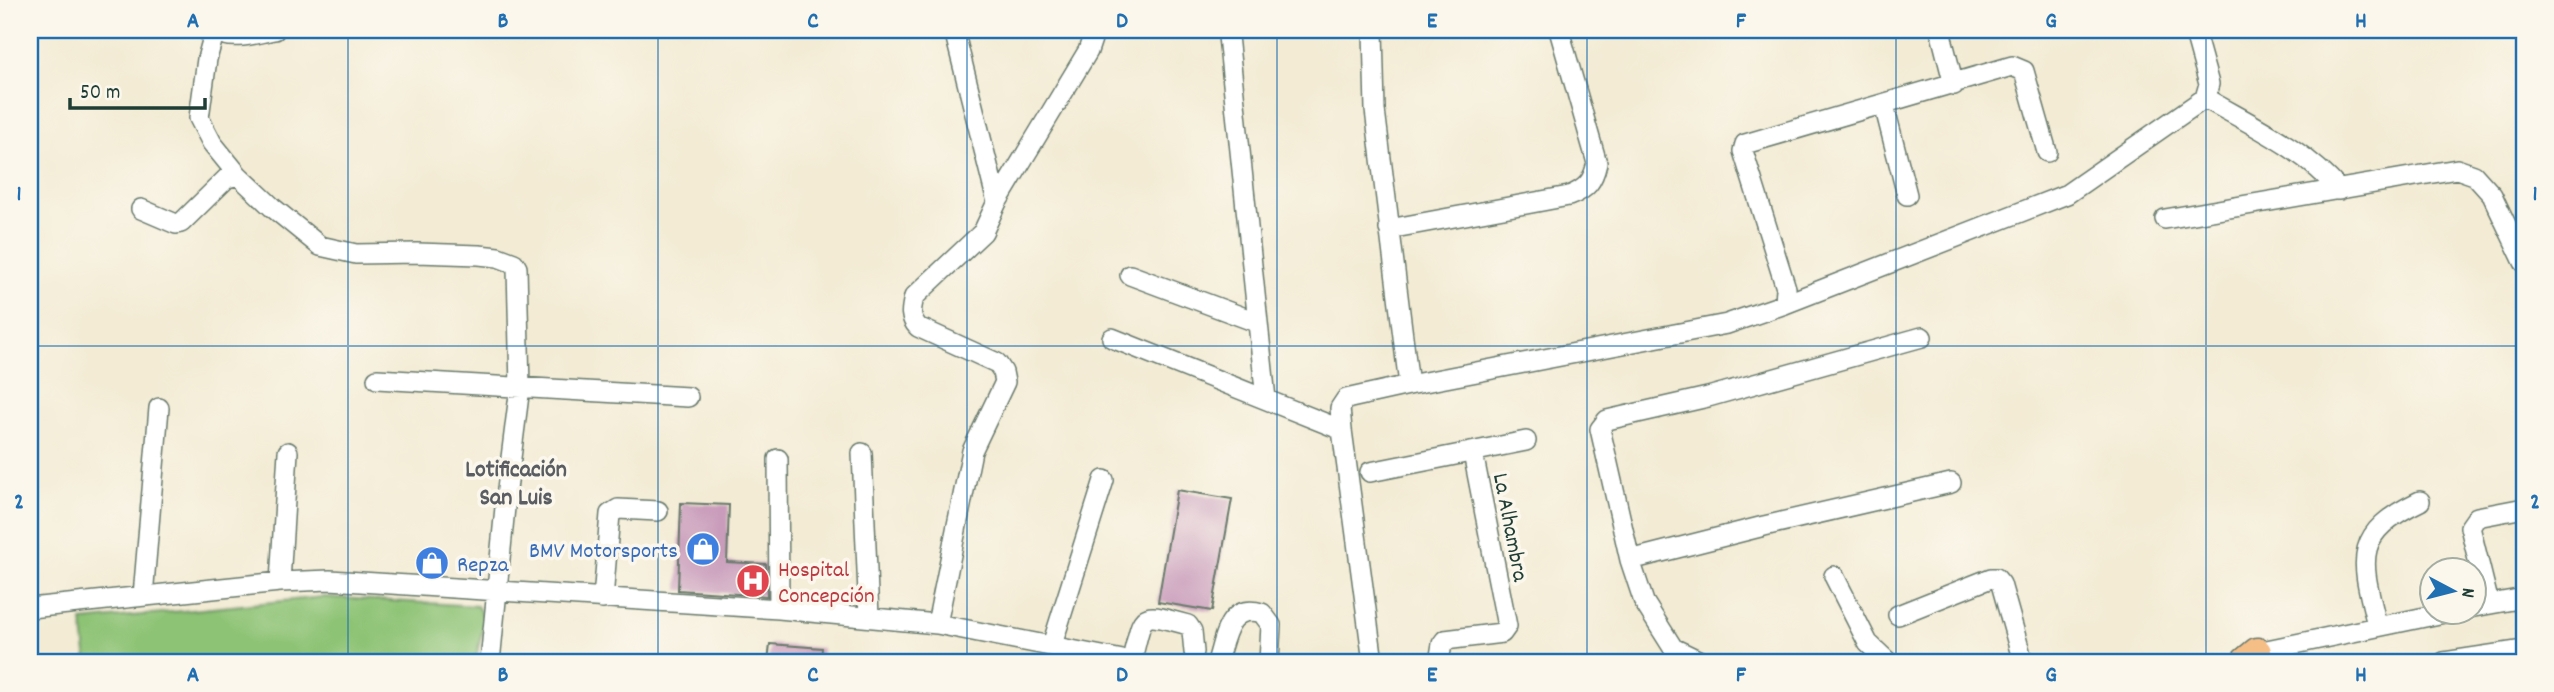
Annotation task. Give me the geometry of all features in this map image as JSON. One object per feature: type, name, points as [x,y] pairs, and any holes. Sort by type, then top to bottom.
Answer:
[{"type":"street","points":[[275,30],[244,36],[223,36],[215,30],[207,59],[199,118],[212,144],[238,176],[320,246],[356,254],[417,253],[498,257],[514,263],[517,268],[520,387],[490,662]]},
{"type":"street","points":[[954,30],[998,202]]},
{"type":"street","points":[[937,624],[972,451],[1004,382],[1003,372],[997,363],[918,327],[912,320],[910,310],[914,297],[983,232],[1088,51],[1095,30]]},
{"type":"street","points":[[1373,30],[1375,110],[1409,385]]},
{"type":"street","points":[[1389,229],[1569,196],[1584,190],[1594,178],[1597,163],[1559,30]]},
{"type":"street","points":[[1940,30],[1954,85]]},
{"type":"street","points":[[1373,662],[1342,430],[1340,408],[1346,399],[1727,324],[2067,194],[2205,98],[2209,85],[2194,30]]},
{"type":"street","points":[[1228,36],[1266,399]]},
{"type":"street","points":[[1785,304],[1786,288],[1743,147],[1745,144],[2012,66],[2024,71],[2046,152]]},
{"type":"street","points":[[2205,98],[2305,158],[2323,171],[2339,190]]},
{"type":"street","points":[[1884,105],[1907,195]]},
{"type":"street","points":[[2165,219],[2457,169],[2474,175],[2492,195],[2524,262]]},
{"type":"street","points":[[141,209],[176,224],[181,223],[227,178],[238,176]]},
{"type":"street","points":[[1130,275],[1256,322]]},
{"type":"street","points":[[1702,662],[1674,648],[1644,602],[1630,560],[1600,429],[1602,424],[1607,420],[1708,397],[1922,337]]},
{"type":"street","points":[[1112,338],[1342,430]]},
{"type":"street","points":[[377,379],[688,397]]},
{"type":"street","points":[[143,596],[159,408]]},
{"type":"street","points":[[1473,453],[1526,441]]},
{"type":"street","points":[[280,582],[288,453]]},
{"type":"street","points":[[862,453],[869,617]]},
{"type":"street","name":"La Alhambra","points":[[1370,472],[1473,453],[1507,626],[1502,633],[1444,640],[1439,662]]},
{"type":"street","points":[[778,459],[779,609]]},
{"type":"street","points":[[1052,645],[1104,480]]},
{"type":"street","points":[[1630,560],[1951,483]]},
{"type":"street","points":[[2377,625],[2364,571],[2365,554],[2375,532],[2392,515],[2420,501]]},
{"type":"street","points":[[2474,556],[2470,527],[2477,517],[2524,508]]},
{"type":"street","points":[[603,598],[610,514],[618,509],[658,511]]},
{"type":"street","points":[[1834,576],[1868,643],[1888,662]]},
{"type":"street","points":[[1898,615],[1996,578],[2001,584],[2023,662]]},
{"type":"street","points":[[31,605],[280,582],[330,580],[869,617],[937,624],[1132,662],[1142,622],[1155,616],[1188,625],[1193,637],[1194,652]]},
{"type":"street","points":[[2488,604],[2524,598]]},
{"type":"street","points":[[1217,662],[1232,619],[1241,611],[1248,610],[1262,613],[1271,625],[1269,662]]},
{"type":"street","points":[[2251,657],[2418,617]]},
{"type":"street","points":[[2444,662],[2524,650]]},
{"type":"green space","points":[[323,597],[477,606],[485,619],[475,662],[87,662],[82,621]]},
{"type":"building","points":[[1177,490],[1232,499],[1212,611],[1158,602]]},
{"type":"building","name":"BMV Motorsports","points":[[681,503],[729,505],[727,562],[766,564],[767,596],[678,590]]},
{"type":"building","points":[[770,644],[822,648],[821,662],[768,662]]},
{"type":"place","name":"BMV Motorsports","points":[[703,549]]},
{"type":"place","name":"Repza","points":[[432,563]]},
{"type":"place","name":"Hospital Concepción","points":[[753,581]]},
{"type":"district","name":"Lotificación San Luis","points":[[516,482]]}]
